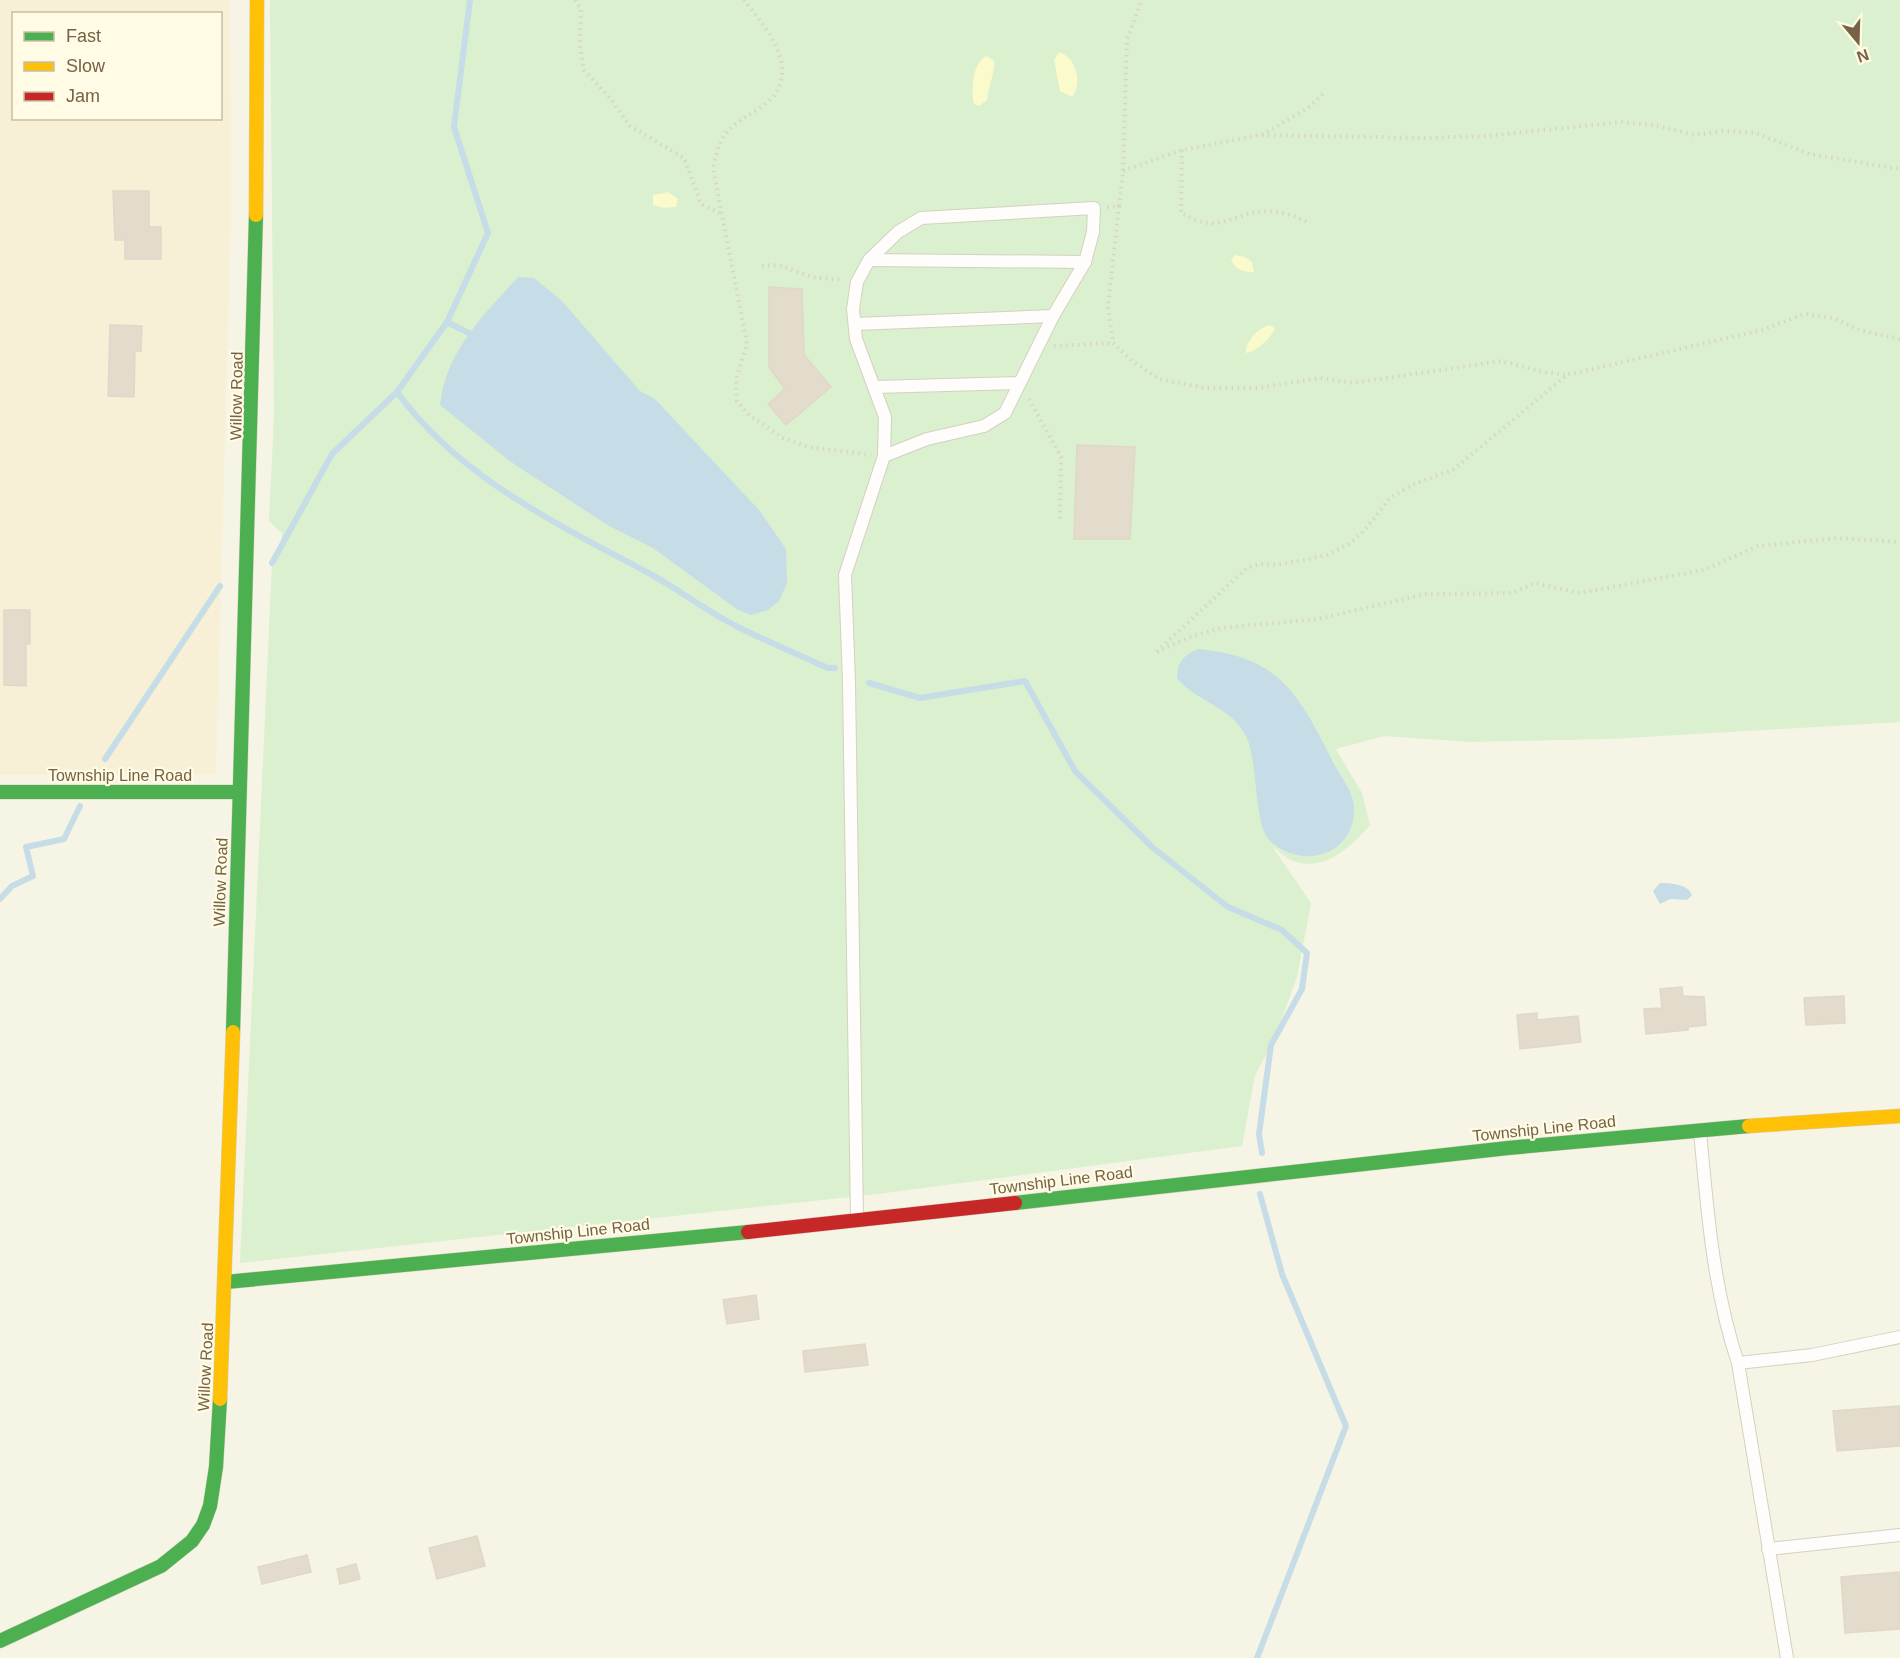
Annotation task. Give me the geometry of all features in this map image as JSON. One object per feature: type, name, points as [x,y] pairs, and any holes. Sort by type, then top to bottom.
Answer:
[{"type":"street","name":"Willow Road","points":[[0,1641],[161,1566],[180,1554],[198,1535],[209,1511],[215,1476],[226,1282],[239,792],[254,403],[257,0]]},
{"type":"street","name":"Township Line Road","points":[[0,792],[239,792]]},
{"type":"street","name":"Township Line Road","points":[[226,1282],[857,1221],[1298,1169],[1700,1129],[1900,1116]]},
{"type":"lane","points":[[857,1221],[849,682],[845,575],[884,456],[885,417],[862,358],[855,324],[857,282],[869,260],[898,232],[921,218],[1094,208],[1093,232],[1085,262],[1053,316],[1005,413],[984,426],[927,439],[884,456]]},
{"type":"lane","points":[[869,260],[1085,262]]},
{"type":"lane","points":[[855,324],[1053,316]]},
{"type":"lane","points":[[875,387],[1019,383]]},
{"type":"lane","points":[[1700,1129],[1705,1191],[1724,1321],[1738,1363],[1787,1658]]},
{"type":"lane","points":[[1738,1363],[1812,1355],[1900,1337]]},
{"type":"lane","points":[[1768,1549],[1900,1536]]},
{"type":"path","points":[[575,0],[581,9],[580,46],[584,70],[610,98],[630,126],[684,158],[701,204],[723,214]]},
{"type":"path","points":[[744,0],[763,24],[781,56],[781,78],[772,98],[726,132],[717,150],[713,168],[747,344],[736,379],[737,401],[749,415],[766,428],[800,444],[884,456]]},
{"type":"path","points":[[1142,0],[1127,39],[1123,171],[1108,306],[1113,343],[1131,360],[1159,379],[1206,388],[1259,388],[1319,378],[1353,383],[1501,361],[1543,372],[1567,375],[1762,330],[1804,314],[1834,318],[1859,330],[1900,339]]},
{"type":"path","points":[[1261,135],[1308,108],[1323,93]]},
{"type":"path","points":[[1123,171],[1182,150],[1261,135],[1426,138],[1485,136],[1622,122],[1659,126],[1694,135],[1724,131],[1756,133],[1809,154],[1900,169]]},
{"type":"path","points":[[1182,150],[1181,213],[1203,223],[1224,223],[1249,214],[1275,211],[1293,214],[1310,223]]},
{"type":"path","points":[[1094,208],[1119,206]]},
{"type":"path","points":[[762,266],[779,265],[811,277],[857,282]]},
{"type":"path","points":[[1039,347],[1113,343]]},
{"type":"path","points":[[1567,375],[1454,469],[1412,484],[1390,498],[1364,531],[1349,544],[1328,555],[1276,565],[1260,564],[1247,568],[1155,653],[1187,638],[1221,628],[1318,619],[1426,594],[1512,593],[1535,583],[1580,593],[1704,570],[1758,546],[1838,538],[1900,542]]},
{"type":"path","points":[[1019,383],[1061,457],[1060,520]]},
{"type":"shaded area","points":[[0,0],[230,0],[231,215],[216,774],[0,775]]},
{"type":"shaded area","points":[[270,0],[1900,0],[1900,722],[1610,739],[1470,742],[1384,736],[1336,749],[1362,793],[1370,825],[1354,842],[1335,856],[1314,864],[1291,860],[1272,846],[1311,903],[1297,977],[1273,1042],[1255,1075],[1242,1146],[878,1194],[240,1263],[272,563],[281,549],[282,533],[269,521],[274,416]]},
{"type":"sand","points":[[1059,52],[1070,59],[1076,72],[1077,85],[1072,97],[1060,91],[1054,60]]},
{"type":"sand","points":[[987,56],[994,61],[994,68],[987,100],[979,106],[974,104],[974,77],[978,64]]},
{"type":"sand","points":[[668,192],[678,199],[676,207],[664,208],[653,205],[653,195]]},
{"type":"sand","points":[[1235,255],[1245,257],[1252,262],[1254,272],[1237,268],[1231,260]]},
{"type":"sand","points":[[1269,325],[1275,328],[1271,335],[1259,347],[1246,353],[1253,336]]},
{"type":"water","points":[[518,277],[534,278],[562,301],[640,391],[655,399],[759,510],[786,549],[787,583],[779,601],[768,610],[751,615],[738,610],[653,548],[609,526],[511,462],[440,405],[450,368],[458,351],[480,320]]},
{"type":"water","points":[[1199,649],[1227,653],[1249,660],[1268,670],[1297,698],[1346,783],[1353,801],[1352,823],[1346,837],[1337,847],[1312,856],[1297,855],[1283,850],[1270,841],[1261,821],[1253,761],[1246,736],[1232,718],[1194,693],[1177,678],[1178,667],[1182,659]]},
{"type":"water","points":[[1660,883],[1683,886],[1692,895],[1687,900],[1670,899],[1660,904],[1653,891]]},
{"type":"building","points":[[113,191],[149,191],[149,227],[161,227],[161,259],[125,259],[125,240],[115,240]]},
{"type":"building","points":[[769,287],[802,289],[804,355],[831,387],[786,425],[768,404],[785,389],[769,367]]},
{"type":"building","points":[[110,325],[142,326],[141,351],[135,351],[134,397],[108,396]]},
{"type":"building","points":[[1077,445],[1135,447],[1130,539],[1074,539]]},
{"type":"building","points":[[4,610],[30,610],[30,644],[26,644],[26,686],[4,685]]},
{"type":"building","points":[[1682,987],[1683,996],[1704,997],[1706,1025],[1688,1027],[1688,1030],[1646,1034],[1644,1009],[1662,1008],[1660,989]]},
{"type":"building","points":[[1844,996],[1845,1023],[1806,1025],[1804,998]]},
{"type":"building","points":[[1537,1013],[1537,1020],[1578,1016],[1581,1042],[1520,1049],[1517,1015]]},
{"type":"building","points":[[756,1295],[759,1319],[727,1324],[723,1300]]},
{"type":"building","points":[[865,1344],[868,1365],[805,1372],[803,1351]]},
{"type":"building","points":[[1900,1406],[1900,1446],[1837,1451],[1833,1411]]},
{"type":"building","points":[[477,1536],[485,1566],[437,1579],[429,1548]]},
{"type":"building","points":[[307,1555],[311,1572],[262,1584],[258,1567]]},
{"type":"building","points":[[356,1564],[360,1579],[340,1584],[337,1569]]},
{"type":"building","points":[[1900,1572],[1900,1629],[1845,1633],[1841,1577]]},
{"type":"waterway","points":[[447,322],[488,233],[454,127],[470,0]]},
{"type":"waterway","points":[[272,563],[332,454],[397,392],[447,322],[469,333]]},
{"type":"waterway","points":[[397,392],[451,451],[482,476],[515,498],[584,539],[654,576],[726,620],[828,668],[835,668]]},
{"type":"waterway","points":[[105,759],[220,586]]},
{"type":"waterway","points":[[869,683],[920,698],[1025,681],[1075,771],[1152,847],[1228,907],[1282,930],[1307,953],[1302,989],[1271,1045],[1259,1134],[1262,1153]]},
{"type":"waterway","points":[[0,899],[12,886],[33,876],[26,847],[64,839],[80,806]]},
{"type":"waterway","points":[[1257,1658],[1346,1426],[1282,1274],[1260,1194]]},
{"type":"traffic: fast","points":[[233,1032],[256,215]]},
{"type":"traffic: fast","points":[[0,792],[239,792]]},
{"type":"traffic: fast","points":[[1015,1203],[1508,1148],[1749,1126]]},
{"type":"traffic: fast","points":[[226,1282],[748,1232]]},
{"type":"traffic: fast","points":[[0,1641],[161,1566],[192,1541],[203,1525],[210,1506],[216,1467],[220,1399]]},
{"type":"traffic: slow","points":[[256,215],[257,0]]},
{"type":"traffic: slow","points":[[220,1399],[233,1032]]},
{"type":"traffic: slow","points":[[1749,1126],[1900,1116]]},
{"type":"traffic: jam","points":[[748,1232],[1015,1203]]}]
